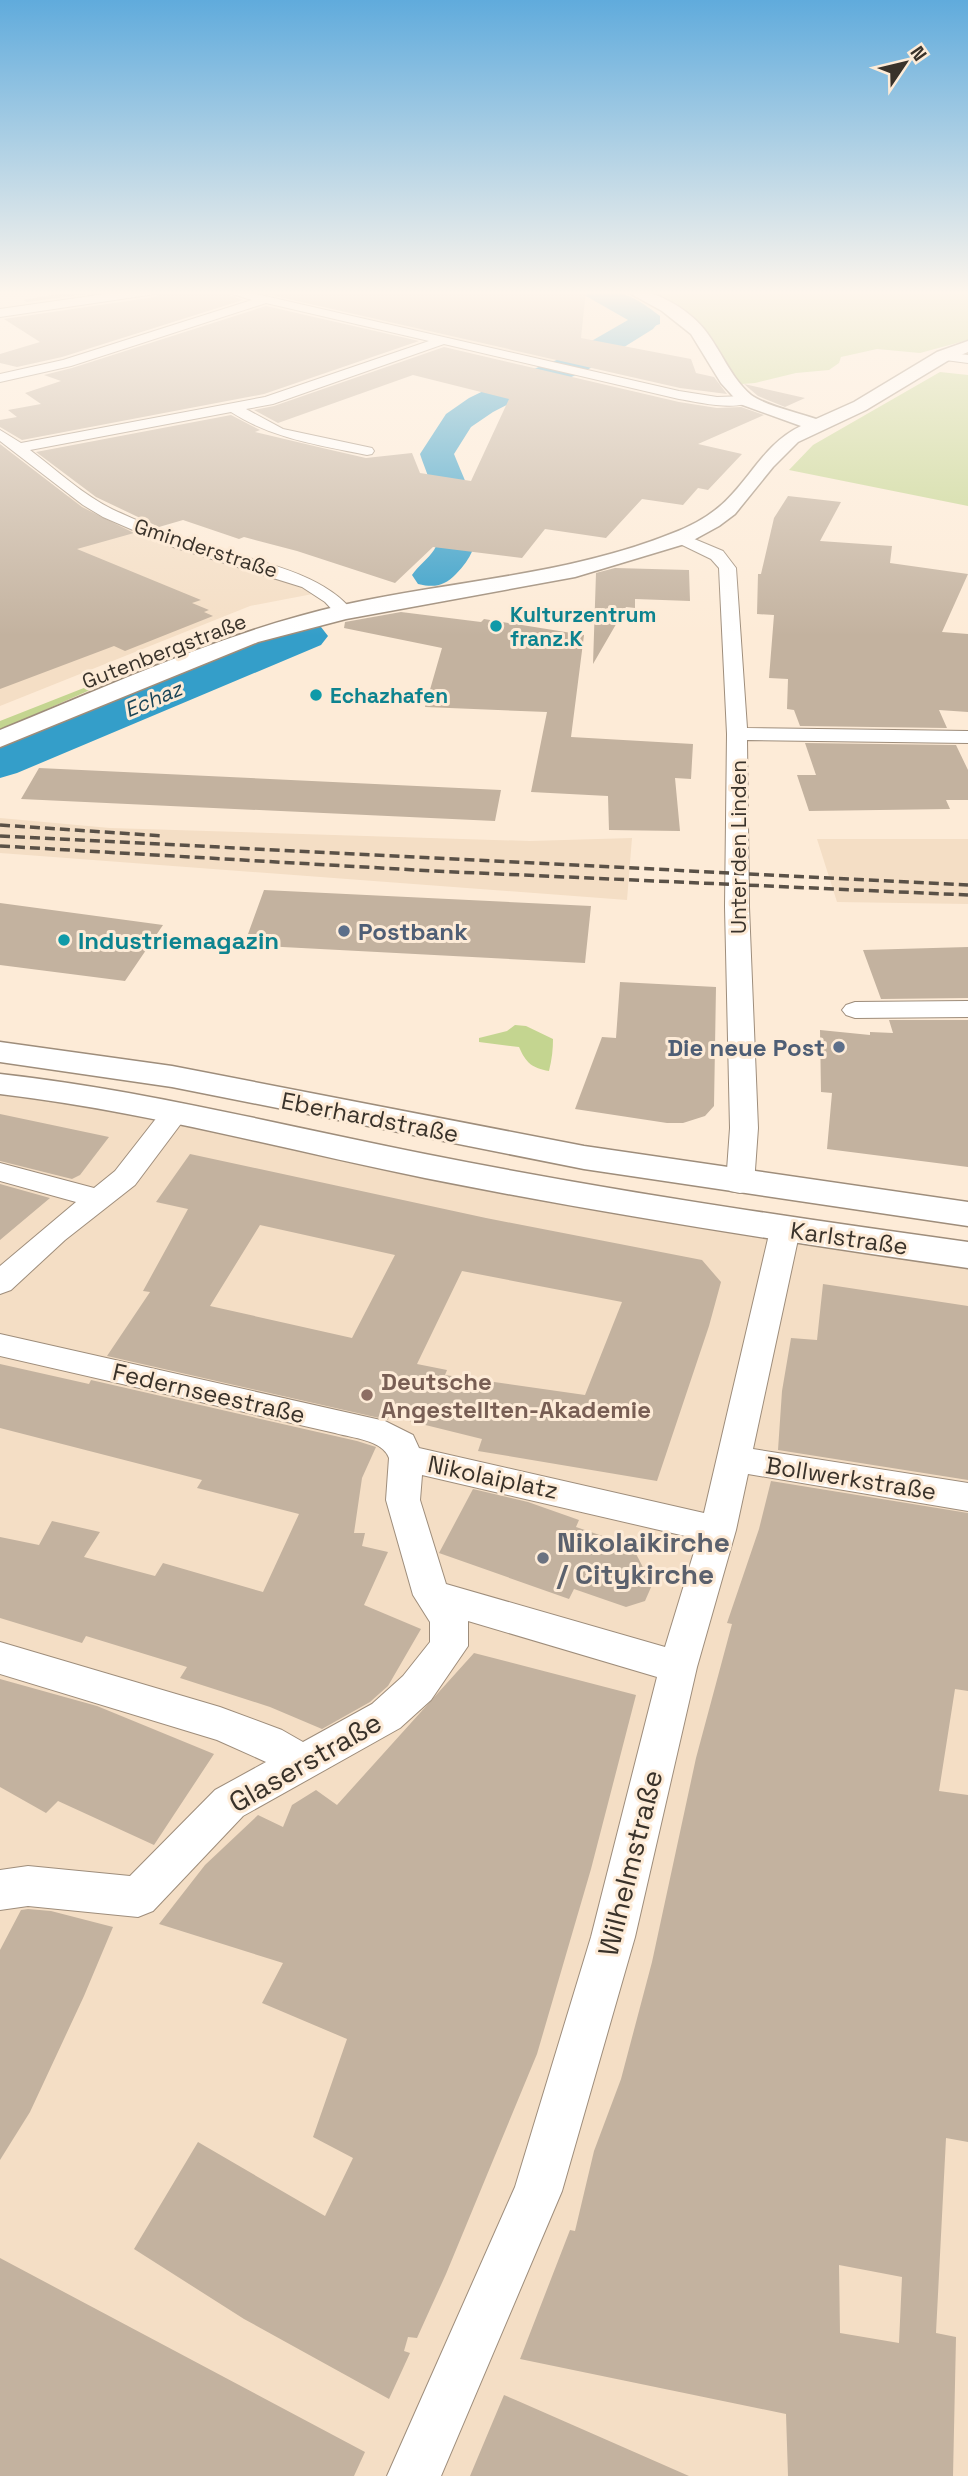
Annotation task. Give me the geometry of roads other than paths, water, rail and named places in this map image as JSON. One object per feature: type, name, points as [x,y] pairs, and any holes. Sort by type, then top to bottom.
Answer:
[{"type":"main road","points":[[761,406],[814,425]]},
{"type":"main road","points":[[337,605],[514,582],[586,567],[680,538],[712,522],[728,510],[780,447],[814,425],[861,406]]},
{"type":"main road","name":"Gutenbergstraße","points":[[0,716],[236,622],[280,608],[337,605]]},
{"type":"main road","name":"Gutenbergstraße","points":[[0,739],[232,643],[337,605]]},
{"type":"main road","name":"Eberhardstraße","points":[[0,1052],[136,1069],[459,1135],[740,1184]]},
{"type":"main road","name":"Eberhardstraße","points":[[0,1084],[62,1091],[424,1166],[730,1222]]},
{"type":"main road","name":"Karlstraße","points":[[740,1184],[968,1214]]},
{"type":"main road","name":"Karlstraße","points":[[730,1222],[968,1255]]},
{"type":"street","points":[[18,448],[244,406]]},
{"type":"street","points":[[234,408],[269,428],[367,451]]},
{"type":"street","name":"Gminderstraße","points":[[0,433],[89,502],[109,514],[176,542],[292,577],[315,587],[337,605]]},
{"type":"street","name":"Unter den Linden","points":[[680,538],[717,555],[727,568],[737,734],[737,907],[744,1128],[740,1184]]},
{"type":"street","points":[[737,734],[968,737]]},
{"type":"street","points":[[855,1010],[968,1009]]},
{"type":"street","points":[[0,1283],[125,1178],[175,1113]]},
{"type":"street","points":[[0,1172],[98,1198]]},
{"type":"street","name":"Wilhelmstraße","points":[[414,2476],[538,2191],[613,1937],[678,1667],[718,1530],[785,1230]]},
{"type":"street","name":"Federnseestraße","points":[[0,1345],[385,1434],[401,1444],[406,1458]]},
{"type":"street","name":"Nikolaiplatz","points":[[449,1646],[449,1619],[431,1595],[402,1500],[406,1458],[718,1530]]},
{"type":"street","name":"Bollwerkstraße","points":[[735,1459],[968,1497]]},
{"type":"street","points":[[431,1595],[678,1667]]},
{"type":"street","name":"Glaserstraße","points":[[0,1890],[27,1886],[138,1897],[229,1803],[386,1716],[417,1688],[449,1646]]},
{"type":"street","points":[[0,1658],[220,1724],[268,1742],[301,1762]]},
{"type":"water","points":[[298,634],[315,642],[278,654],[122,719],[106,712],[217,662]]},
{"type":"water","points":[[100,715],[114,722],[0,769],[0,754]]},
{"type":"waterway","name":"Echaz","points":[[432,575],[447,561],[459,532],[455,504],[437,454],[458,421],[480,406]]},
{"type":"waterway","name":"Echaz","points":[[0,763],[306,636]]},
{"type":"railway","points":[[0,825],[164,836]]},
{"type":"railway","points":[[0,836],[968,885]]},
{"type":"railway","points":[[0,846],[433,871],[968,895]]},
{"type":"place","name":"Kulturzentrum franz.K","points":[[496,626]]},
{"type":"place","name":"Echazhafen","points":[[316,695]]},
{"type":"place","name":"Postbank","points":[[344,931]]},
{"type":"place","name":"Industriemagazin","points":[[64,940]]},
{"type":"place","name":"Die neue Post","points":[[839,1047]]},
{"type":"place","name":"Deutsche Angestellten-Akademie","points":[[367,1395]]},
{"type":"place","name":"Nikolaikirche / Citykirche","points":[[543,1558]]}]
